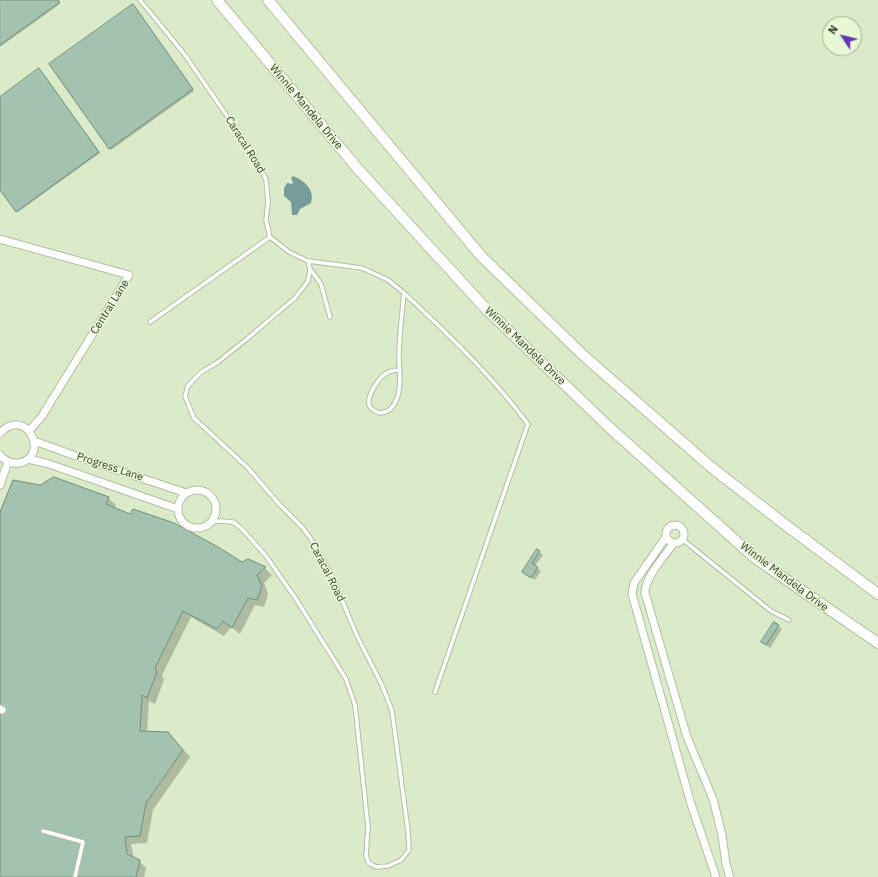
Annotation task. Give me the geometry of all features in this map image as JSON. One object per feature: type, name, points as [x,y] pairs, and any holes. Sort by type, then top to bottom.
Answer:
[{"type":"main road","name":"Winnie Mandela Drive","points":[[217,0],[358,169],[487,310],[610,428],[755,558],[878,643]]},
{"type":"main road","points":[[268,0],[481,256],[584,356],[711,467],[878,594]]},
{"type":"street","name":"Central Lane","points":[[0,238],[129,275],[42,416],[29,430]]},
{"type":"street","points":[[0,455],[8,462],[18,463],[28,459],[34,447],[34,441],[29,430],[20,425],[14,425],[1,430]]},
{"type":"street","name":"Progress Lane","points":[[34,441],[186,493]]},
{"type":"street","name":"Progress Lane","points":[[28,459],[49,464],[178,508]]},
{"type":"street","points":[[0,485],[8,462]]},
{"type":"street","points":[[195,490],[203,490],[211,495],[216,502],[217,510],[214,519],[209,525],[201,528],[192,528],[184,524],[179,517],[178,508],[180,499],[186,493],[195,490]]},
{"type":"street","points":[[716,877],[691,804],[632,594],[634,583],[666,537],[665,532],[668,527],[676,524],[682,528],[684,536],[680,541],[674,543],[644,588],[687,737],[713,799],[730,877]]},
{"type":"street","points":[[666,537],[674,543]]},
{"type":"lane","name":"Caracal Road","points":[[140,0],[185,54],[253,154],[266,180],[268,202],[266,220],[270,237]]},
{"type":"lane","points":[[150,322],[270,237],[289,252],[308,261],[362,268],[388,280],[445,332],[496,384],[512,403],[528,424],[435,692]]},
{"type":"lane","points":[[308,261],[310,269],[321,284],[330,317]]},
{"type":"lane","name":"Caracal Road","points":[[212,522],[233,522],[242,529],[266,556],[296,599],[346,680],[355,705],[368,827],[366,856],[369,863],[376,867],[388,866],[401,860],[409,850],[408,831],[392,711],[382,685],[357,636],[332,576],[311,538],[276,501],[248,468],[194,418],[185,396],[188,386],[200,373],[218,362],[295,298],[308,281],[310,269]]},
{"type":"lane","points":[[400,370],[395,370],[385,374],[372,390],[369,405],[373,410],[380,414],[389,411],[394,405],[398,392],[400,378],[400,370],[399,358],[404,293]]},
{"type":"lane","points":[[682,539],[771,611],[789,620]]},
{"type":"lane","points":[[43,831],[83,842],[75,877]]},
{"type":"water","points":[[293,176],[305,183],[312,194],[311,203],[300,209],[297,215],[292,215],[291,202],[284,196],[284,188],[287,183],[293,183],[291,178]]},
{"type":"building","points":[[0,0],[58,0],[60,2],[0,45]]},
{"type":"building","points":[[133,4],[193,89],[109,149],[49,64]]},
{"type":"building","points":[[39,68],[99,152],[16,212],[0,190],[0,97]]},
{"type":"building","points":[[54,477],[109,497],[106,504],[130,514],[133,509],[174,523],[242,562],[248,559],[266,567],[257,575],[262,586],[257,600],[248,598],[232,628],[223,621],[217,629],[183,611],[155,668],[157,672],[147,698],[142,695],[140,731],[168,732],[183,750],[146,803],[140,836],[125,837],[127,854],[140,860],[136,877],[0,877],[0,512],[13,480],[40,485]]},
{"type":"building","points":[[537,549],[540,551],[532,563],[538,567],[531,578],[522,572]]},
{"type":"building","points":[[774,622],[779,625],[766,645],[761,642]]}]
